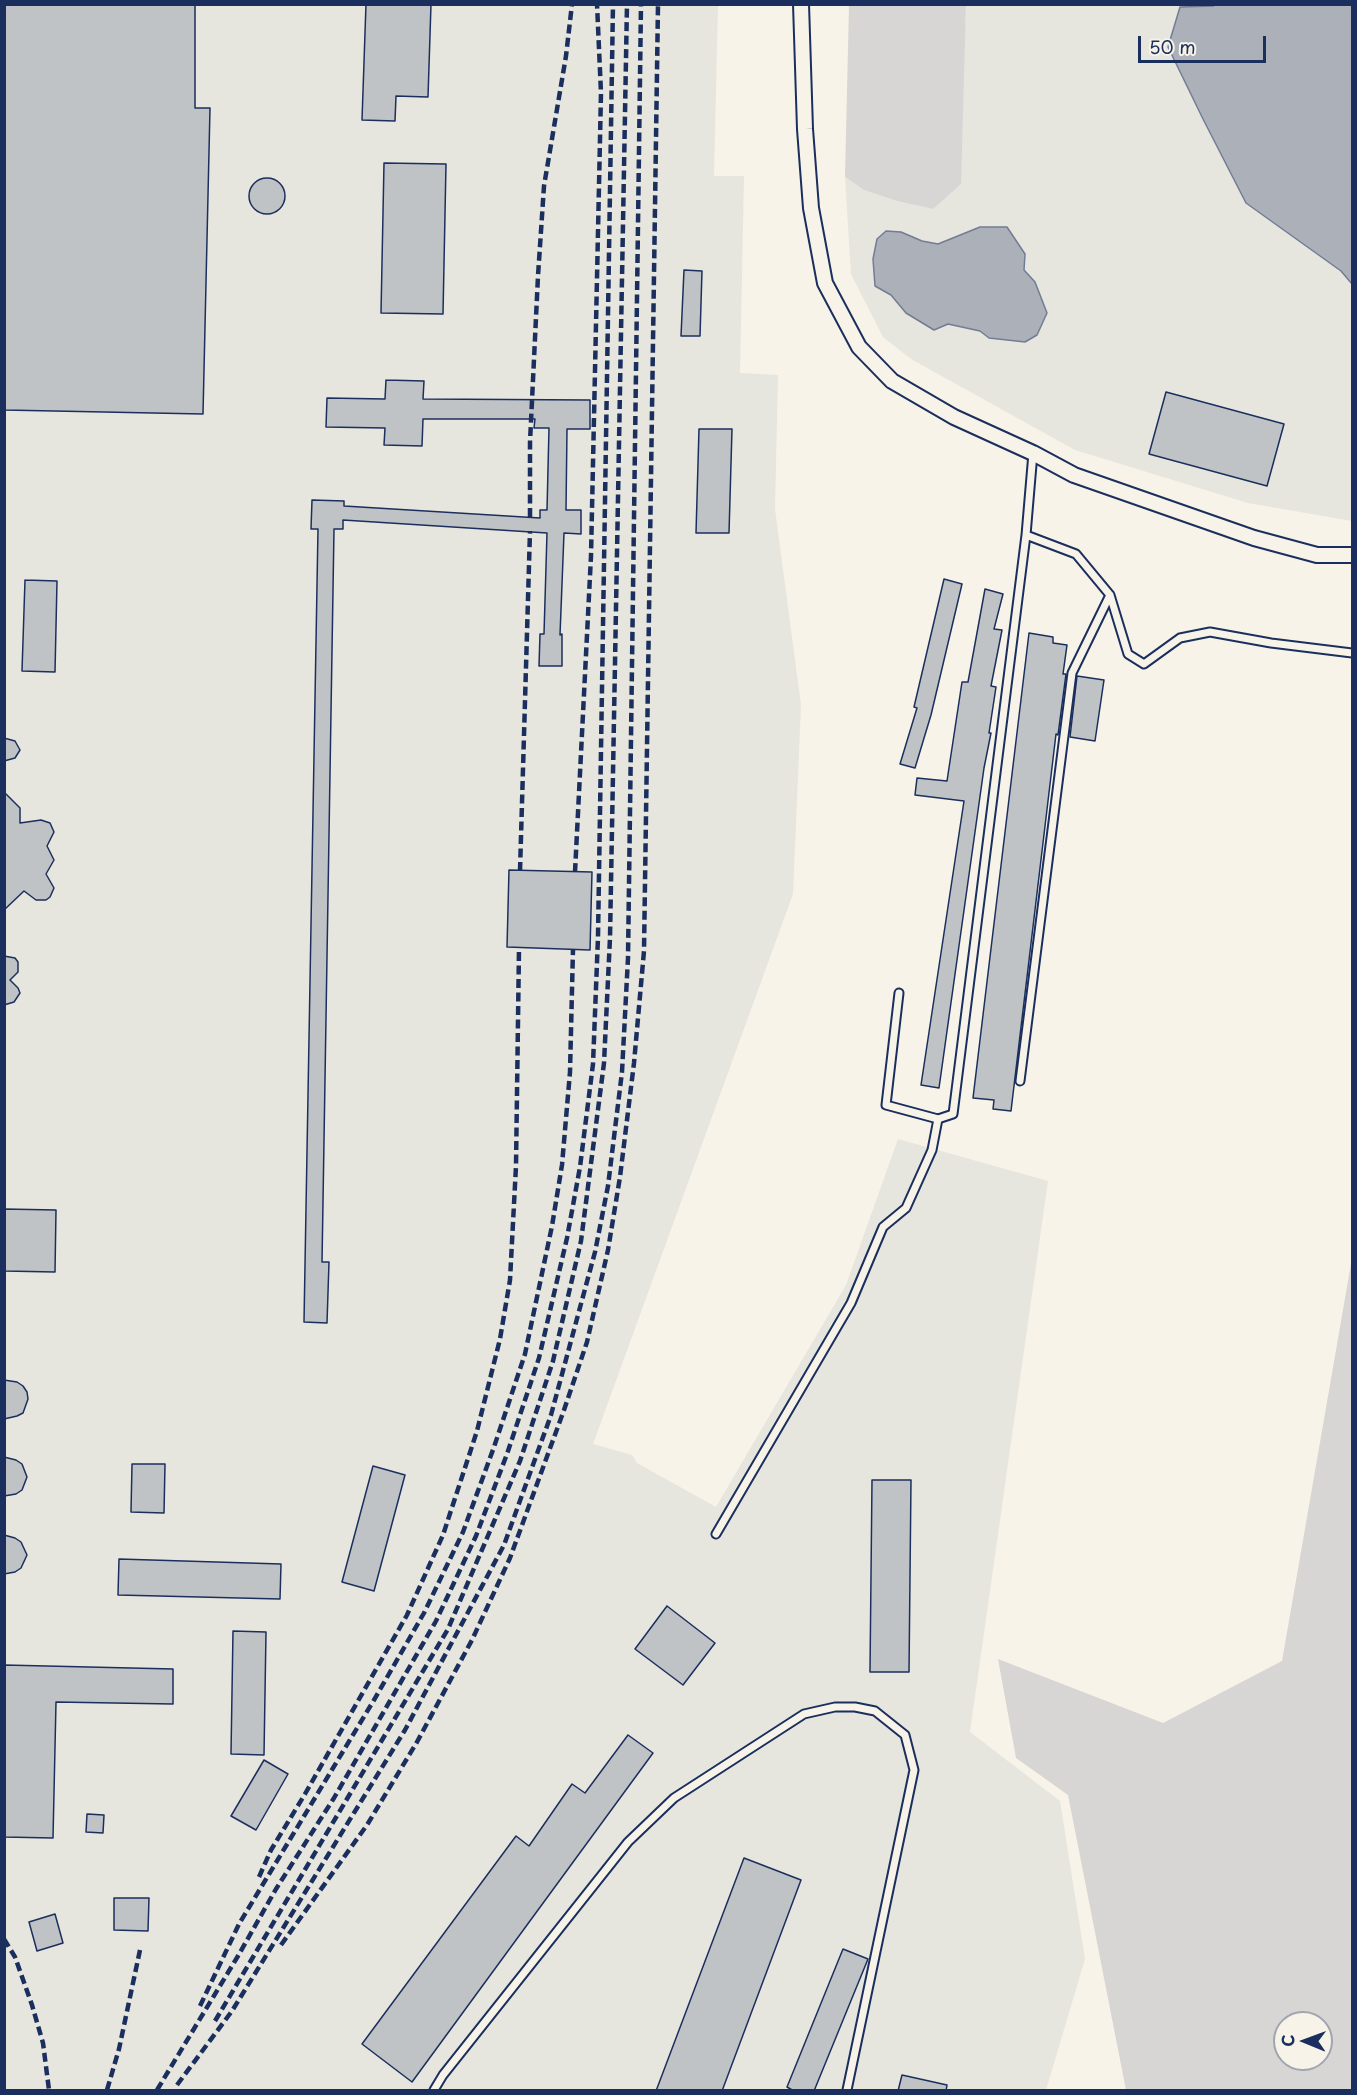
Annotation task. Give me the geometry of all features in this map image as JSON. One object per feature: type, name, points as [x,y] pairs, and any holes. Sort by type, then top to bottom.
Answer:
[{"type":"street","points":[[801,4],[810,208],[825,283],[859,347],[892,381],[954,417],[1033,453],[1074,475],[1254,537],[1317,555],[1353,555]]},
{"type":"lane","points":[[899,993],[886,1105],[938,1119],[953,1114],[1026,535],[1033,453]]},
{"type":"lane","points":[[1026,535],[1076,554],[1110,596],[1128,654],[1144,664],[1180,638],[1210,632],[1271,643],[1353,653]]},
{"type":"lane","points":[[1020,1081],[1072,673],[1110,596]]},
{"type":"lane","points":[[716,1534],[851,1303],[883,1227],[906,1208],[932,1150],[938,1119]]},
{"type":"lane","points":[[434,2091],[443,2075],[628,1842],[674,1798],[804,1714],[835,1707],[855,1707],[875,1712],[905,1735],[914,1770],[847,2091]]},
{"type":"shaded area","points":[[5,5],[718,5],[714,176],[744,176],[740,373],[778,375],[775,509],[801,705],[793,894],[593,1444],[632,1455],[637,1463],[716,1507],[846,1285],[898,1139],[1048,1181],[970,1732],[1060,1801],[1085,1959],[1046,2090],[5,2090]]},
{"type":"shaded area","points":[[849,5],[966,5],[961,184],[933,209],[897,201],[864,190],[845,177]]},
{"type":"shaded area","points":[[966,5],[1352,5],[1352,521],[1248,503],[1075,450],[911,359],[883,337],[851,274],[845,177],[864,190],[897,201],[933,209],[966,21]]},
{"type":"shaded area","points":[[1352,5],[1352,284],[1341,271],[1246,203],[1203,119],[1168,47],[1180,7]]},
{"type":"shaded area","points":[[980,227],[1007,227],[1025,254],[1024,270],[1035,282],[1047,313],[1037,335],[1025,342],[989,338],[980,331],[948,324],[934,330],[906,313],[891,295],[875,286],[873,259],[877,239],[886,231],[901,232],[922,241],[938,244]]},
{"type":"shaded area","points":[[1352,1258],[1352,2090],[1126,2090],[1068,1795],[1016,1758],[998,1659],[1163,1723],[1282,1661]]},
{"type":"building","points":[[4,4],[195,4],[195,108],[210,108],[203,414],[4,410]]},
{"type":"building","points":[[366,4],[431,4],[428,97],[396,96],[395,121],[362,120]]},
{"type":"building","points":[[384,163],[446,164],[443,314],[381,313]]},
{"type":"building","points":[[267,178],[280,183],[285,196],[280,209],[267,214],[254,209],[249,196],[254,183]]},
{"type":"building","points":[[684,270],[702,271],[700,336],[681,336]]},
{"type":"building","points":[[386,380],[424,381],[423,399],[590,400],[590,429],[567,429],[566,510],[581,510],[581,534],[564,533],[560,635],[562,634],[562,666],[539,666],[540,634],[544,634],[547,533],[343,520],[343,529],[334,529],[322,1262],[329,1262],[327,1323],[304,1322],[318,529],[311,529],[312,500],[344,501],[344,506],[540,518],[540,510],[547,510],[549,428],[534,428],[535,419],[423,419],[422,446],[384,445],[385,428],[326,427],[327,398],[385,399]]},
{"type":"building","points":[[1166,392],[1284,424],[1267,486],[1149,454]]},
{"type":"building","points":[[699,429],[732,429],[729,533],[696,533]]},
{"type":"building","points":[[944,579],[962,584],[931,715],[915,768],[900,764],[917,708],[914,707]]},
{"type":"building","points":[[25,580],[57,581],[55,672],[22,671]]},
{"type":"building","points":[[985,589],[1003,594],[994,629],[1002,630],[991,686],[996,687],[989,733],[991,733],[984,768],[939,1088],[921,1085],[964,801],[915,795],[917,778],[947,781],[962,682],[968,682]]},
{"type":"building","points":[[1029,633],[1053,637],[1053,643],[1067,645],[1063,674],[1066,674],[1058,735],[1056,734],[1011,1111],[993,1109],[994,1100],[973,1098]]},
{"type":"building","points":[[1077,676],[1104,680],[1095,741],[1070,737]]},
{"type":"building","points":[[4,738],[15,741],[20,750],[15,758],[4,761]]},
{"type":"building","points":[[4,792],[20,808],[20,823],[41,820],[50,823],[54,832],[47,846],[54,860],[46,874],[54,888],[46,900],[36,900],[24,891],[4,910]]},
{"type":"building","points":[[509,870],[592,872],[590,950],[507,947]]},
{"type":"building","points":[[4,956],[15,958],[18,962],[18,972],[10,980],[20,993],[14,1002],[4,1005]]},
{"type":"building","points":[[4,1209],[56,1210],[55,1272],[4,1271]]},
{"type":"building","points":[[4,1380],[17,1382],[23,1386],[28,1399],[23,1413],[4,1419]]},
{"type":"building","points":[[4,1457],[22,1464],[27,1477],[22,1490],[16,1494],[4,1496]]},
{"type":"building","points":[[132,1464],[165,1464],[164,1513],[131,1512]]},
{"type":"building","points":[[373,1466],[405,1475],[374,1591],[342,1582]]},
{"type":"building","points":[[872,1480],[911,1480],[909,1672],[870,1672]]},
{"type":"building","points":[[4,1535],[21,1542],[27,1555],[21,1568],[4,1574]]},
{"type":"building","points":[[119,1559],[281,1564],[280,1599],[118,1595]]},
{"type":"building","points":[[667,1606],[715,1643],[683,1685],[635,1649]]},
{"type":"building","points":[[233,1631],[266,1632],[264,1755],[231,1754]]},
{"type":"building","points":[[4,1665],[173,1669],[173,1704],[56,1702],[53,1838],[4,1837]]},
{"type":"building","points":[[628,1735],[653,1753],[412,2082],[362,2044],[516,1836],[529,1846],[572,1784],[585,1793]]},
{"type":"building","points":[[264,1760],[288,1774],[256,1830],[231,1816]]},
{"type":"building","points":[[87,1814],[104,1815],[103,1833],[86,1832]]},
{"type":"building","points":[[744,1858],[801,1880],[722,2091],[656,2091]]},
{"type":"building","points":[[114,1898],[149,1898],[148,1931],[114,1930]]},
{"type":"building","points":[[55,1914],[63,1943],[37,1951],[29,1922]]},
{"type":"building","points":[[843,1949],[868,1959],[814,2091],[794,2091],[787,2087]]},
{"type":"building","points":[[902,2075],[947,2085],[946,2091],[898,2091]]},
{"type":"railway","points":[[530,517],[530,442],[544,186],[566,56],[572,4]]},
{"type":"railway","points":[[575,872],[591,556],[601,93],[597,4]]},
{"type":"railway","points":[[157,2090],[276,1889],[334,1798],[436,1621],[476,1536],[507,1454],[539,1358],[567,1238],[580,1167],[593,1064],[598,937],[613,4]]},
{"type":"railway","points":[[215,2021],[448,1629],[520,1461],[553,1361],[581,1241],[604,1063],[610,938],[627,4]]},
{"type":"railway","points":[[177,2085],[232,2011],[405,1730],[504,1545],[551,1415],[595,1252],[608,1186],[622,1072],[628,958],[641,4]]},
{"type":"railway","points":[[281,1945],[367,1825],[417,1742],[472,1640],[510,1558],[564,1410],[587,1342],[608,1250],[620,1177],[634,1063],[644,951],[658,4]]},
{"type":"railway","points":[[520,871],[530,531]]},
{"type":"railway","points":[[259,1877],[271,1850],[407,1615],[443,1535],[477,1431],[500,1339],[510,1280],[516,1166],[519,948]]},
{"type":"railway","points":[[200,2006],[239,1924],[424,1613],[463,1532],[494,1447],[525,1354],[552,1226],[562,1165],[570,1072],[573,949]]},
{"type":"railway","points":[[4,1939],[15,1957],[32,2005],[43,2043],[49,2090]]},
{"type":"railway","points":[[107,2090],[119,2049],[140,1950]]}]
